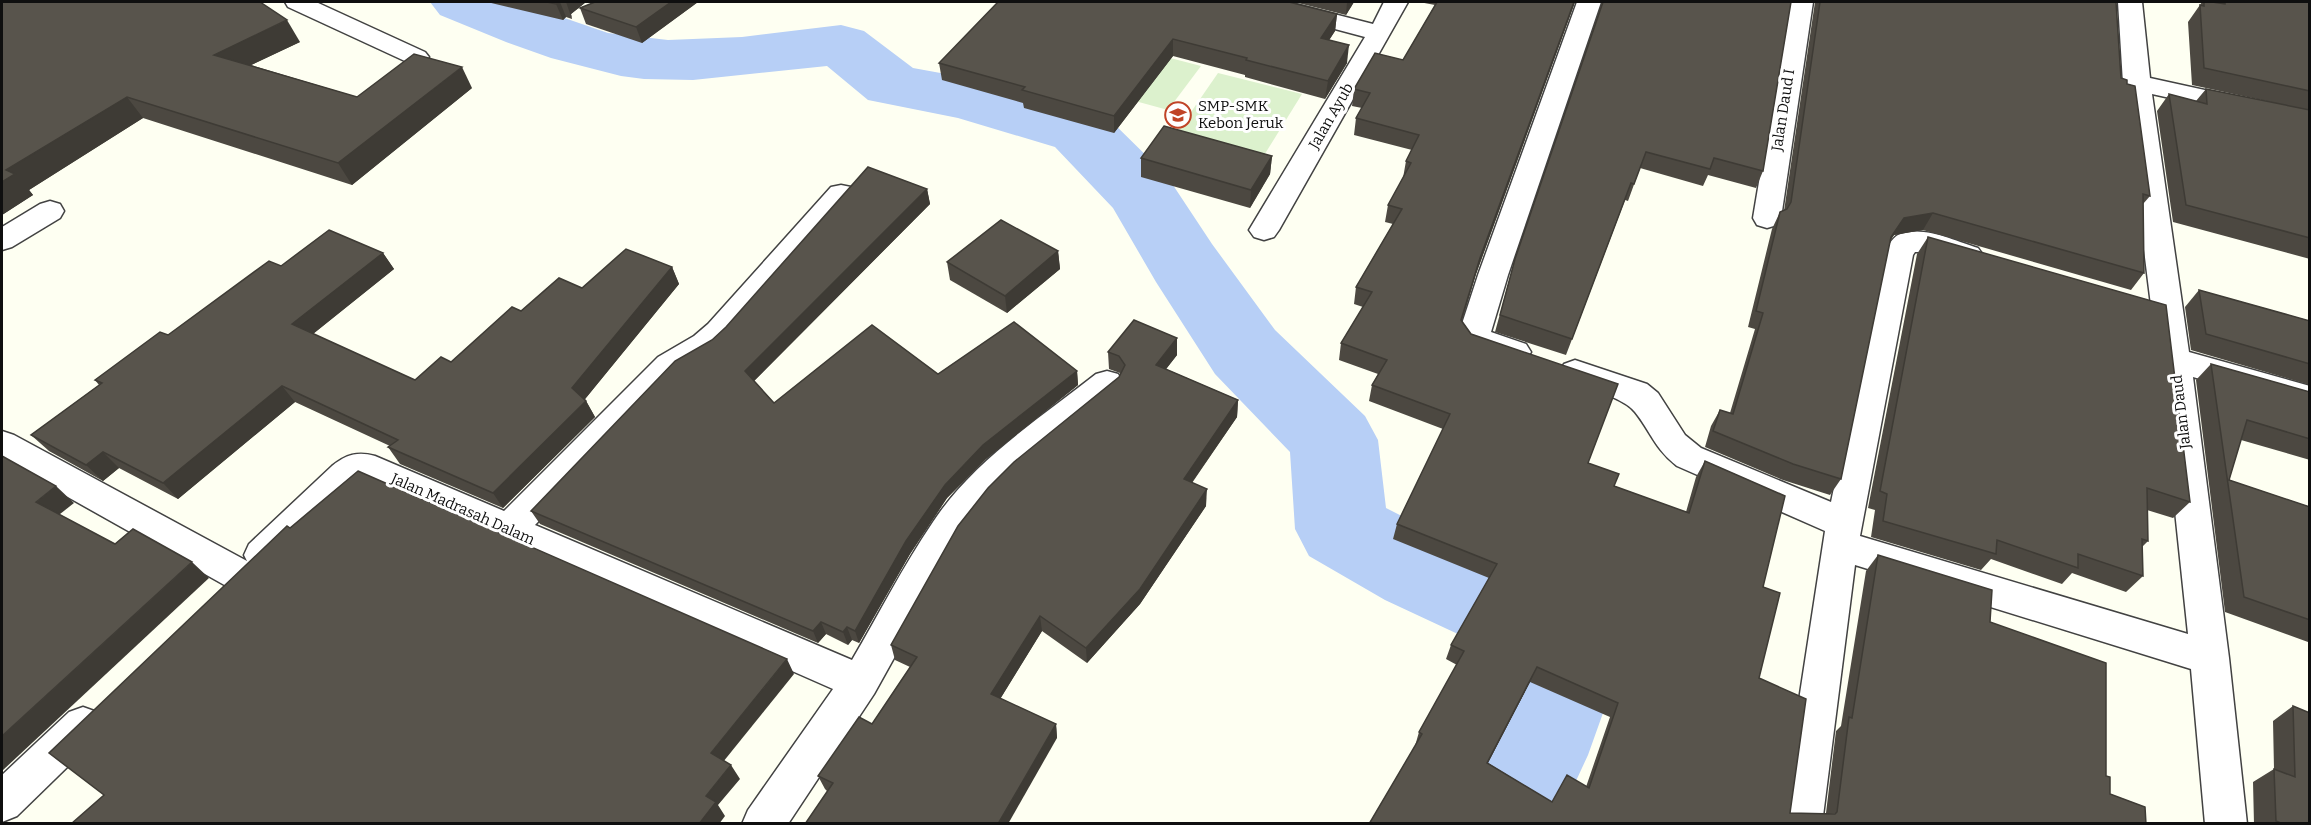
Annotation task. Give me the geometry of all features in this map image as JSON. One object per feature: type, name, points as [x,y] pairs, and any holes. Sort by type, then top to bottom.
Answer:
[{"type":"street","points":[[297,2],[416,57]]},
{"type":"street","points":[[1261,2],[1380,33]]},
{"type":"street","name":"Jalan Ayub","points":[[1264,230],[1396,2]]},
{"type":"street","points":[[1589,2],[1492,275],[1475,337],[1478,340],[1635,393],[1646,402],[1673,444],[1689,457],[1842,534],[2210,658]]},
{"type":"street","name":"Jalan Daud I","points":[[1767,218],[1801,2]]},
{"type":"street","name":"Jalan Daud","points":[[2130,2],[2136,83],[2175,360],[2210,658],[2226,824]]},
{"type":"street","points":[[2136,83],[2310,121]]},
{"type":"street","points":[[508,529],[669,365],[705,344],[719,332],[841,194]]},
{"type":"street","points":[[2,240],[50,210]]},
{"type":"street","points":[[1801,824],[1842,534],[1898,254],[1906,243],[1922,242],[2000,264]]},
{"type":"street","points":[[2134,304],[2168,314]]},
{"type":"street","points":[[2175,360],[2310,399]]},
{"type":"street","points":[[763,824],[860,682],[946,531],[977,493],[1003,467],[1107,383]]},
{"type":"street","name":"Jalan Madrasah Dalam","points":[[3,446],[228,588],[356,467],[372,469],[860,682]]},
{"type":"street","points":[[2,802],[104,705]]},
{"type":"green space","points":[[1097,39],[1201,66],[1168,110],[1062,81]]},
{"type":"green space","points":[[1218,73],[1302,94],[1258,165],[1171,141]]},
{"type":"building","points":[[2,2],[260,2],[287,20],[214,55],[357,97],[414,54],[462,67],[338,163],[127,97],[6,170],[15,174],[2,182]]},
{"type":"building","points":[[595,2],[671,2],[636,27],[580,8]]},
{"type":"building","points":[[998,2],[1289,2],[1337,14],[1321,38],[1349,45],[1328,81],[1173,39],[1114,116],[1022,90],[1025,87],[939,63]]},
{"type":"building","points":[[1437,2],[1574,2],[1480,258],[1461,320],[1471,334],[1618,384],[1588,463],[1619,474],[1614,486],[1689,513],[1705,461],[1785,496],[1763,587],[1780,593],[1759,678],[1806,699],[1790,813],[1835,814],[1837,812],[1849,717],[1852,718],[1878,555],[1992,590],[1990,622],[2106,663],[2106,776],[2110,777],[2110,794],[2145,807],[2146,824],[1369,824],[1422,734],[1419,732],[1464,651],[1451,645],[1497,564],[1397,524],[1450,414],[1372,385],[1387,360],[1341,343],[1372,292],[1356,287],[1402,209],[1388,205],[1411,163],[1406,161],[1419,135],[1356,118],[1370,93],[1354,89],[1375,53],[1403,60]],"holes":[[[1537,667],[1618,703],[1589,788],[1567,775],[1552,802],[1487,763]]]},
{"type":"building","points":[[1603,2],[1791,2],[1763,171],[1714,158],[1710,169],[1646,152],[1634,184],[1631,183],[1572,339],[1500,315],[1515,259]]},
{"type":"building","points":[[1820,2],[2116,2],[2121,78],[2127,80],[2127,84],[2135,86],[2150,196],[2143,194],[2144,273],[1933,213],[1904,218],[1891,237],[1841,479],[1793,464],[1713,431],[1720,410],[1733,414],[1763,313],[1756,311],[1780,212],[1787,209],[1791,202]]},
{"type":"building","points":[[2204,2],[2225,4],[2225,2],[2310,2],[2310,91],[2204,68],[2200,5],[2204,6]]},
{"type":"building","points":[[2206,89],[2310,110],[2310,238],[2186,205],[2169,94],[2207,104]]},
{"type":"building","points":[[1164,126],[1272,156],[1251,190],[1141,158]]},
{"type":"building","points":[[868,167],[927,189],[745,371],[774,403],[872,325],[938,374],[1014,322],[1077,371],[983,445],[945,485],[906,541],[855,631],[847,627],[843,632],[821,622],[813,631],[531,511],[675,361],[712,340],[726,327]]},
{"type":"building","points":[[1001,220],[1058,251],[1005,296],[947,262]]},
{"type":"building","points":[[329,230],[383,253],[292,324],[415,380],[441,357],[451,362],[512,307],[521,311],[559,278],[582,288],[626,249],[672,267],[572,388],[586,401],[493,493],[388,447],[398,440],[282,386],[163,483],[103,452],[86,465],[31,435],[102,383],[95,380],[160,332],[168,335],[269,261],[281,266]]},
{"type":"building","points":[[1928,237],[2166,305],[2190,502],[2147,488],[2148,541],[2142,539],[2143,576],[2078,554],[2078,568],[1997,540],[1996,554],[1883,521],[1887,494],[1880,491]]},
{"type":"building","points":[[2199,290],[2310,321],[2310,364],[2206,334]]},
{"type":"building","points":[[1134,320],[1177,338],[1156,365],[1238,400],[1184,479],[1207,489],[1140,589],[1086,648],[1040,616],[991,694],[1056,724],[998,824],[805,824],[833,783],[818,776],[859,717],[872,724],[917,657],[891,645],[958,526],[988,488],[1014,462],[1119,377],[1125,365],[1119,356],[1108,352]]},
{"type":"building","points":[[2211,364],[2310,392],[2310,439],[2247,420],[2229,480],[2310,507],[2310,620],[2244,597]]},
{"type":"building","points":[[2,456],[56,486],[36,502],[115,544],[133,529],[192,562],[2,736]]},
{"type":"building","points":[[358,471],[787,659],[711,753],[731,765],[706,796],[716,802],[699,824],[71,824],[104,795],[49,753],[287,526],[290,528]]},
{"type":"building","points":[[2293,706],[2310,713],[2310,824],[2283,824],[2276,821],[2274,769],[2295,777]]},
{"type":"waterway","points":[[462,2],[574,44],[621,56],[644,59],[718,59],[841,45],[892,85],[968,99],[1080,131],[1141,193],[1184,263],[1245,352],[1334,440],[1342,529],[1419,571],[1578,643],[1535,755],[1497,824]]},
{"type":"place","name":"SMP-SMK Kebon Jeruk","points":[[1178,115]]}]
